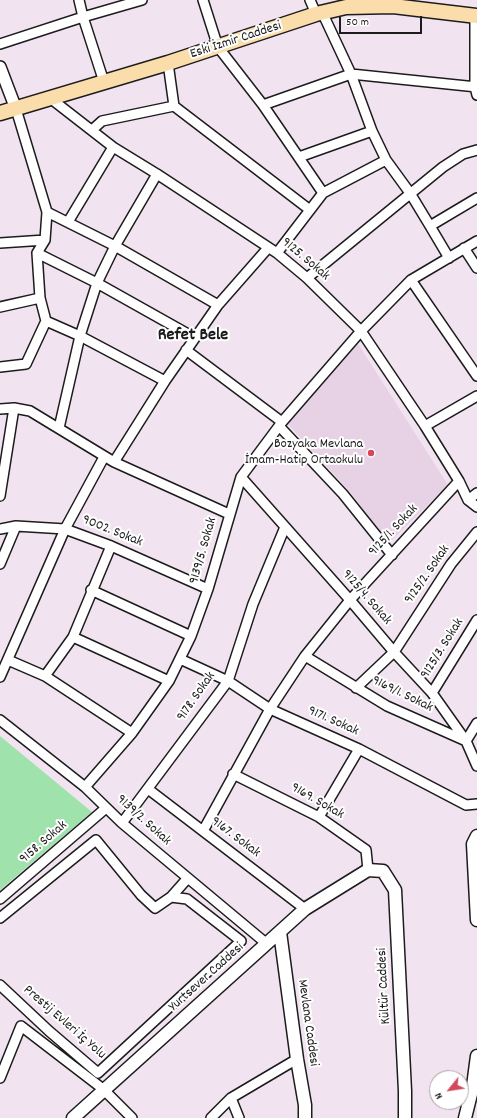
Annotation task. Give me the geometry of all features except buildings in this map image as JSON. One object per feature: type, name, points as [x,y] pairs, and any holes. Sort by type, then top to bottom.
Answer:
[{"type":"main road","name":"Eski İzmir Caddesi","points":[[0,113],[168,63],[345,4],[392,3],[423,5],[476,16]]},
{"type":"main road","points":[[477,836],[474,844],[477,920]]},
{"type":"main road","name":"Yurtsever Caddesi","points":[[73,1118],[103,1089],[305,909],[368,870]]},
{"type":"main road","name":"Kültür Caddesi","points":[[368,870],[383,871],[395,890],[405,1118]]},
{"type":"main road","name":"Mevlana Caddesi","points":[[280,932],[297,1059],[305,1105],[305,1118]]},
{"type":"main road","points":[[465,1118],[473,1086],[477,1056]]},
{"type":"street","points":[[79,0],[104,82]]},
{"type":"street","points":[[0,44],[83,17],[142,0]]},
{"type":"street","points":[[203,0],[218,47],[263,105],[323,193]]},
{"type":"street","points":[[310,0],[319,13],[351,74],[372,131],[386,160],[410,193],[449,258]]},
{"type":"street","points":[[263,105],[351,74],[476,90],[476,16]]},
{"type":"street","points":[[168,63],[174,106],[310,210]]},
{"type":"street","points":[[0,67],[16,109],[46,212],[45,240],[37,253],[40,298],[46,321],[26,364],[0,367]]},
{"type":"street","name":"9125. Sokak","points":[[50,98],[113,147],[157,174],[277,253],[307,278],[362,331],[459,481],[468,500],[477,507]]},
{"type":"street","points":[[92,130],[102,121],[174,106]]},
{"type":"street","points":[[299,157],[372,131]]},
{"type":"street","points":[[68,222],[113,147]]},
{"type":"street","points":[[307,278],[443,167],[463,154],[477,150]]},
{"type":"street","points":[[277,253],[323,193],[386,160]]},
{"type":"street","points":[[59,428],[80,336],[97,283],[115,246],[157,174]]},
{"type":"street","points":[[430,226],[477,198]]},
{"type":"street","points":[[46,212],[115,246],[218,305]]},
{"type":"street","points":[[0,243],[45,240]]},
{"type":"street","name":"9139/5. Sokak","points":[[85,787],[132,733],[169,681],[192,636],[208,589],[241,477],[281,424],[362,331],[411,280],[477,241]]},
{"type":"street","points":[[114,462],[165,381],[218,305],[268,248]]},
{"type":"street","points":[[464,248],[477,268]]},
{"type":"street","points":[[37,253],[97,283],[195,338]]},
{"type":"street","points":[[411,280],[477,376]]},
{"type":"street","points":[[0,307],[40,298]]},
{"type":"street","points":[[46,321],[80,336],[165,381]]},
{"type":"street","points":[[186,350],[281,424],[343,494],[392,555]]},
{"type":"street","points":[[424,426],[477,396]]},
{"type":"street","points":[[0,496],[14,408]]},
{"type":"street","points":[[0,409],[14,408],[30,411],[104,457],[229,514]]},
{"type":"street","points":[[0,677],[65,528],[104,457]]},
{"type":"street","name":"9125/4. Sokak","points":[[241,477],[394,652],[432,692],[466,741]]},
{"type":"street","name":"9125/1. Sokak","points":[[350,600],[459,481]]},
{"type":"street","points":[[468,500],[477,494]]},
{"type":"street","points":[[0,564],[16,526]]},
{"type":"street","name":"9002. Sokak","points":[[0,529],[16,526],[65,528],[208,589]]},
{"type":"street","name":"9178. Sokak","points":[[122,823],[228,681],[253,604],[285,527]]},
{"type":"street","name":"9125/2. Sokak","points":[[356,688],[394,652],[451,564],[477,532]]},
{"type":"street","points":[[45,676],[73,637],[110,546]]},
{"type":"street","points":[[91,590],[192,636]]},
{"type":"street","points":[[203,831],[270,709],[305,656],[350,600]]},
{"type":"street","name":"9125/3. Sokak","points":[[432,692],[477,620]]},
{"type":"street","points":[[73,637],[169,681]]},
{"type":"street","name":"9169/1. Sokak","points":[[305,656],[387,706],[466,741]]},
{"type":"street","name":"9171. Sokak","points":[[180,659],[228,681],[270,709],[359,749],[466,805],[477,804]]},
{"type":"street","points":[[8,660],[45,676],[132,733]]},
{"type":"street","name":"9139/2. Sokak","points":[[0,720],[85,787],[122,823],[187,879],[267,944]]},
{"type":"street","points":[[477,723],[466,741],[477,766]]},
{"type":"street","points":[[319,817],[359,749]]},
{"type":"street","name":"9169. Sokak","points":[[234,774],[319,817],[366,850],[368,870]]},
{"type":"street","name":"9167. Sokak","points":[[148,789],[305,909]]},
{"type":"street","name":"9158. Sokak","points":[[0,899],[106,808]]},
{"type":"street","points":[[0,918],[96,840],[141,895],[155,908],[170,897],[187,879]]},
{"type":"street","name":"Prestij Evleri İç Yolu","points":[[0,985],[49,1031],[98,1073],[241,941],[187,898],[170,897]]},
{"type":"street","points":[[0,1078],[21,1026],[103,1089],[132,1118]]},
{"type":"street","points":[[211,1118],[231,1098],[297,1059]]},
{"type":"street","points":[[231,1098],[239,1118]]},
{"type":"shaded area","name":"Bozyaka Mevlana İmam-Hatip Ortaokulu","points":[[355,339],[448,485],[388,544],[352,494],[285,421]]},
{"type":"green space","points":[[0,736],[92,812],[0,890]]},
{"type":"place","name":"Bozyaka Mevlana İmam-Hatip Ortaokulu","points":[[371,453]]},
{"type":"district","name":"Refet Bele","points":[[193,337]]}]
